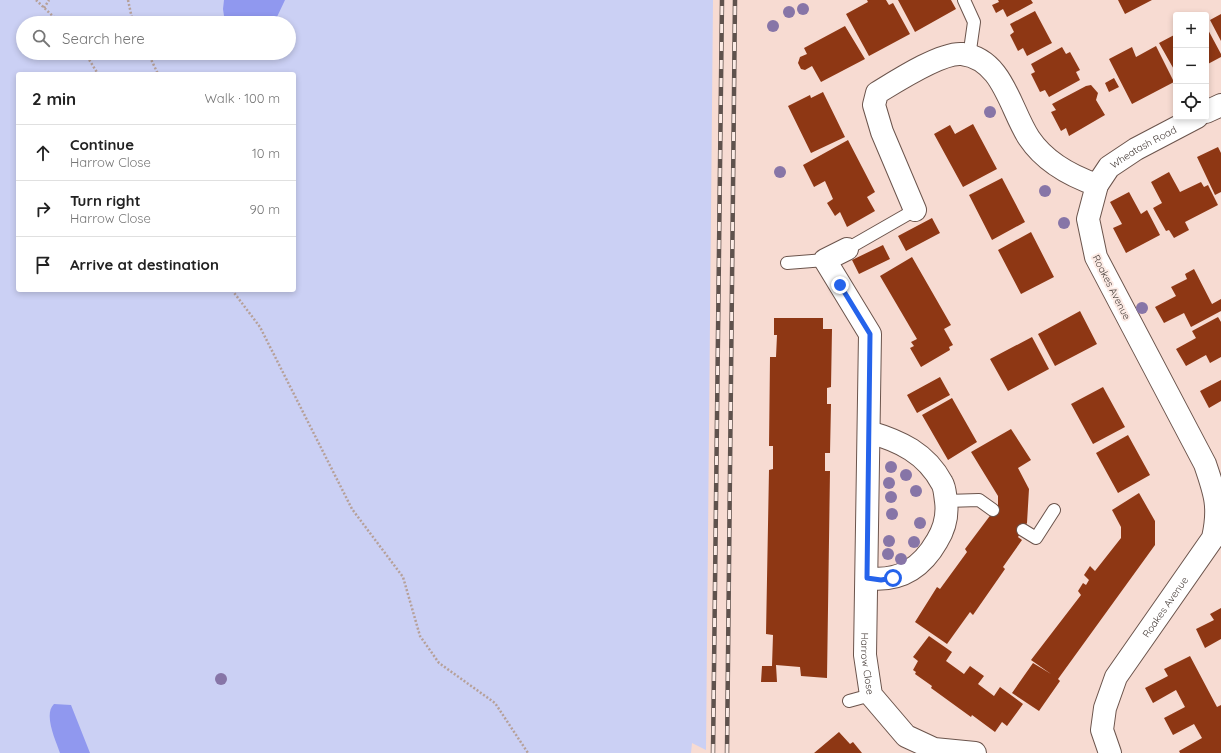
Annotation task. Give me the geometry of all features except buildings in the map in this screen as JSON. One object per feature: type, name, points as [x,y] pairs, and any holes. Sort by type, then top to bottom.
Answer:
[{"type":"street","points":[[915,210],[882,132],[874,105],[877,92],[940,58],[961,54],[982,61],[998,76],[1029,138],[1047,159],[1075,178],[1098,185]]},
{"type":"street","points":[[1209,111],[1221,105]]},
{"type":"street","name":"Wheatash Road","points":[[1098,185],[1108,167],[1136,149],[1191,120]]},
{"type":"street","name":"Roakes Avenue","points":[[1098,185],[1088,219],[1096,257],[1205,464],[1214,490],[1219,518],[1213,538],[1116,677],[1105,708],[1102,730],[1106,752]]},
{"type":"street","points":[[825,260],[847,249]]},
{"type":"street","name":"Harrow Close","points":[[825,260],[870,334],[865,655],[871,695],[906,736],[942,752],[975,753]]},
{"type":"street","points":[[867,578],[881,580],[893,578],[910,571],[928,557],[942,532],[948,513],[943,484],[926,461],[912,449],[895,439],[869,432]]},
{"type":"lane","points":[[964,0],[974,22],[969,57]]},
{"type":"lane","points":[[847,249],[915,210]]},
{"type":"lane","points":[[787,264],[825,260]]},
{"type":"lane","points":[[946,501],[978,500],[993,510]]},
{"type":"lane","points":[[1023,530],[1036,538],[1054,510]]},
{"type":"lane","points":[[849,701],[871,695]]},
{"type":"path","points":[[36,0],[53,16]]},
{"type":"path","points":[[44,8],[49,0]]},
{"type":"path","points":[[128,0],[131,16]]},
{"type":"path","points":[[89,60],[97,72]]},
{"type":"path","points":[[151,60],[157,72]]},
{"type":"path","points":[[233,292],[260,328],[352,509],[403,577],[420,636],[439,663],[495,703],[528,753]]},
{"type":"shaded area","points":[[0,0],[713,0],[706,750],[692,743],[691,753],[0,753]]},
{"type":"water","points":[[224,0],[285,0],[277,16],[224,16]]},
{"type":"water","points":[[54,704],[71,705],[90,753],[60,753],[53,735],[50,721],[51,708]]},
{"type":"railway","points":[[713,753],[722,0]]},
{"type":"railway","points":[[727,753],[735,0]]},
{"type":"route","points":[[840,285],[870,334],[871,359],[867,578],[881,580],[893,578]]}]
